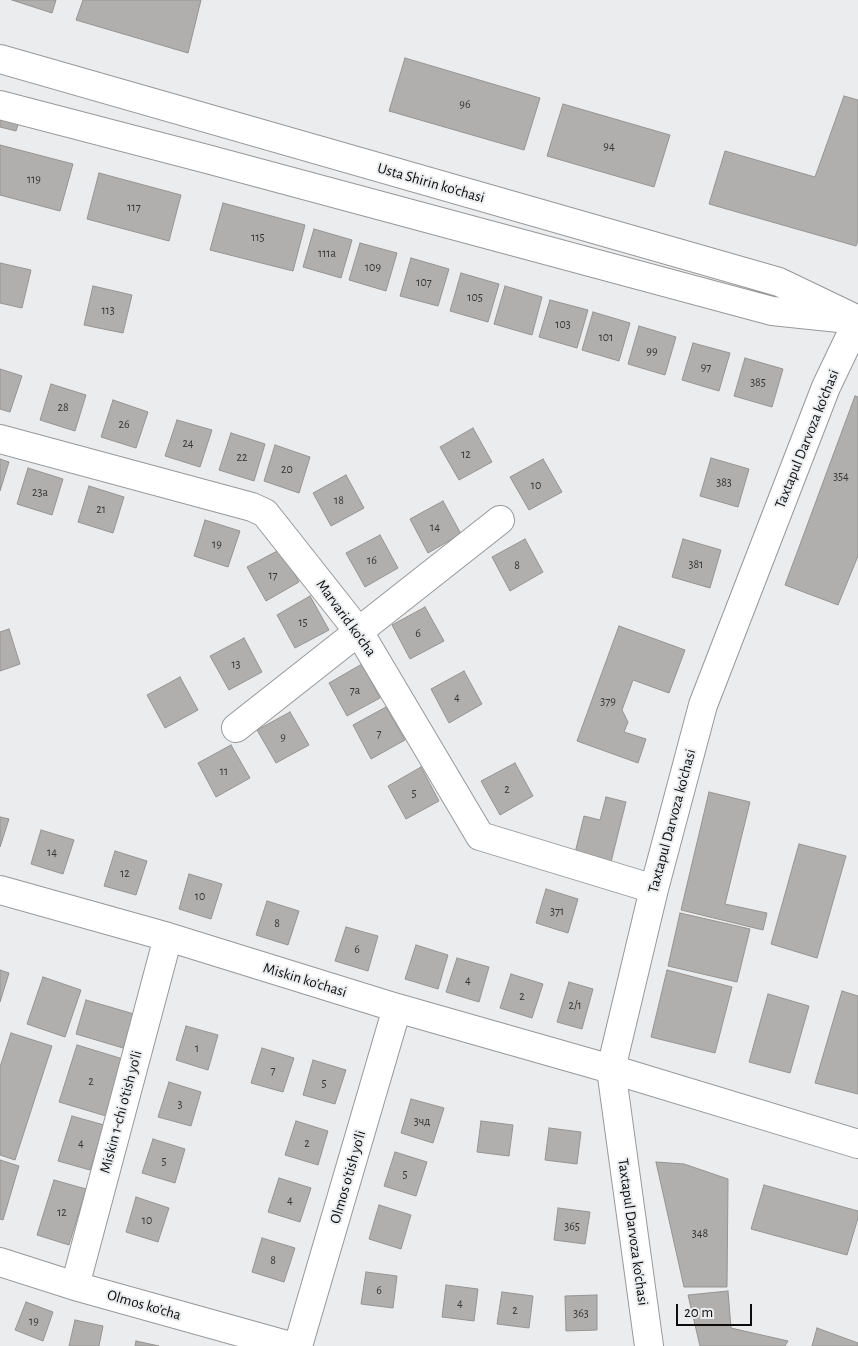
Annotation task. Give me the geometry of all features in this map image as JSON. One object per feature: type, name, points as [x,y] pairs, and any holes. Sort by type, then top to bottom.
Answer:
[{"type":"street","name":"Usta Shirin ko'chasi","points":[[0,58],[778,282],[858,320]]},
{"type":"street","points":[[0,105],[772,312],[858,320]]},
{"type":"street","name":"Taxtapul Darvoza ko'chasi","points":[[649,1346],[611,1069],[654,889],[704,705],[826,387],[858,320]]},
{"type":"street","name":"Marvarid ko'cha","points":[[0,439],[242,505],[265,513],[359,632],[480,836],[654,889]]},
{"type":"street","points":[[236,728],[500,520]]},
{"type":"street","name":"Miskin ko'chasi","points":[[0,890],[168,937],[397,1008],[611,1069],[858,1144]]},
{"type":"street","name":"Miskin 1-chi o'tish yo'li","points":[[75,1286],[168,937]]},
{"type":"street","name":"Olmos o'tish yo'li","points":[[298,1346],[397,1008]]},
{"type":"street","name":"Olmos ko'cha","points":[[0,1262],[75,1286],[290,1346]]},
{"type":"building","points":[[12,0],[56,0],[52,13]]},
{"type":"building","points":[[83,0],[201,0],[188,53],[76,20]]},
{"type":"building","points":[[405,58],[540,98],[524,150],[389,111]]},
{"type":"building","points":[[844,96],[858,100],[858,241],[856,246],[709,204],[725,151],[815,177]]},
{"type":"building","points":[[563,104],[670,135],[654,187],[547,156]]},
{"type":"building","points":[[0,117],[19,122],[16,131],[0,127]]},
{"type":"building","points":[[0,145],[73,164],[60,211],[0,195]]},
{"type":"building","points":[[99,173],[181,195],[169,241],[87,219]]},
{"type":"building","points":[[223,203],[305,225],[293,271],[210,250]]},
{"type":"building","points":[[314,229],[352,240],[341,278],[303,267]]},
{"type":"building","points":[[360,243],[397,253],[386,291],[349,280]]},
{"type":"building","points":[[411,258],[449,269],[438,306],[400,296]]},
{"type":"building","points":[[0,263],[31,270],[22,308],[0,303]]},
{"type":"building","points":[[461,273],[499,284],[488,322],[450,311]]},
{"type":"building","points":[[93,286],[132,295],[123,333],[84,325]]},
{"type":"building","points":[[505,286],[542,297],[532,335],[494,324]]},
{"type":"building","points":[[550,300],[588,310],[577,348],[539,337]]},
{"type":"building","points":[[593,312],[630,323],[619,361],[582,350]]},
{"type":"building","points":[[639,326],[676,337],[665,375],[628,364]]},
{"type":"building","points":[[693,343],[730,353],[719,391],[682,380]]},
{"type":"building","points":[[745,358],[783,369],[772,407],[734,396]]},
{"type":"building","points":[[0,369],[22,376],[10,412],[0,409]]},
{"type":"building","points":[[51,384],[86,395],[75,431],[40,420]]},
{"type":"building","points":[[855,396],[858,397],[858,556],[838,605],[785,585]]},
{"type":"building","points":[[113,400],[148,412],[136,448],[101,437]]},
{"type":"building","points":[[177,420],[212,430],[200,467],[165,456]]},
{"type":"building","points":[[473,428],[492,462],[459,480],[440,447]]},
{"type":"building","points":[[231,433],[265,444],[254,481],[219,470]]},
{"type":"building","points":[[275,445],[310,457],[299,493],[264,481]]},
{"type":"building","points":[[711,458],[749,469],[738,507],[700,496]]},
{"type":"building","points":[[0,459],[9,462],[0,491]]},
{"type":"building","points":[[543,459],[562,492],[529,510],[510,477]]},
{"type":"building","points":[[28,468],[63,479],[52,515],[17,504]]},
{"type":"building","points":[[346,475],[364,508],[331,526],[313,493]]},
{"type":"building","points":[[89,486],[124,497],[113,533],[78,522]]},
{"type":"building","points":[[443,501],[461,534],[428,553],[410,519]]},
{"type":"building","points":[[205,520],[240,531],[228,567],[194,556]]},
{"type":"building","points":[[380,535],[398,568],[365,587],[346,553]]},
{"type":"building","points":[[525,539],[543,572],[510,591],[492,557]]},
{"type":"building","points":[[683,539],[721,550],[710,588],[672,577]]},
{"type":"building","points":[[281,549],[299,582],[266,601],[247,567]]},
{"type":"building","points":[[310,596],[329,630],[295,648],[277,615]]},
{"type":"building","points":[[425,607],[444,641],[410,659],[392,625]]},
{"type":"building","points":[[619,626],[685,650],[669,693],[633,680],[622,710],[628,722],[624,732],[646,739],[638,763],[577,741]]},
{"type":"building","points":[[9,629],[20,664],[0,671],[0,632]]},
{"type":"building","points":[[244,638],[262,672],[229,690],[210,656]]},
{"type":"building","points":[[362,664],[380,698],[347,716],[329,683]]},
{"type":"building","points":[[464,671],[482,704],[449,723],[431,689]]},
{"type":"building","points":[[180,677],[198,710],[165,728],[147,695]]},
{"type":"building","points":[[386,707],[405,740],[371,759],[353,725]]},
{"type":"building","points":[[290,712],[309,745],[276,763],[257,730]]},
{"type":"building","points":[[231,745],[250,778],[216,797],[198,763]]},
{"type":"building","points":[[515,763],[533,796],[500,815],[481,781]]},
{"type":"building","points":[[421,767],[439,801],[406,819],[388,786]]},
{"type":"building","points":[[709,792],[750,802],[725,904],[767,913],[763,930],[681,910]]},
{"type":"building","points":[[606,797],[626,802],[611,862],[575,853],[584,816],[600,820]]},
{"type":"building","points":[[0,817],[9,819],[0,847]]},
{"type":"building","points":[[41,830],[74,840],[63,874],[31,864]]},
{"type":"building","points":[[799,844],[846,856],[817,958],[771,944]]},
{"type":"building","points":[[115,851],[147,861],[136,895],[104,886]]},
{"type":"building","points":[[189,874],[222,884],[211,919],[179,909]]},
{"type":"building","points":[[546,889],[578,899],[568,933],[536,923]]},
{"type":"building","points":[[267,901],[299,911],[288,945],[256,935]]},
{"type":"building","points":[[680,913],[750,929],[737,982],[668,966]]},
{"type":"building","points":[[346,927],[378,936],[368,971],[335,961]]},
{"type":"building","points":[[416,945],[448,955],[438,989],[405,979]]},
{"type":"building","points":[[457,958],[489,967],[479,1002],[446,992]]},
{"type":"building","points":[[0,970],[9,973],[0,1002]]},
{"type":"building","points":[[667,970],[732,987],[715,1053],[651,1037]]},
{"type":"building","points":[[511,974],[543,984],[532,1018],[500,1008]]},
{"type":"building","points":[[43,977],[81,990],[65,1037],[27,1024]]},
{"type":"building","points":[[569,982],[593,989],[582,1029],[557,1022]]},
{"type":"building","points":[[842,991],[858,996],[858,1094],[815,1083]]},
{"type":"building","points":[[768,994],[809,1006],[790,1073],[749,1062]]},
{"type":"building","points":[[86,1000],[134,1014],[123,1048],[76,1034]]},
{"type":"building","points":[[186,1026],[218,1035],[208,1070],[176,1060]]},
{"type":"building","points":[[11,1033],[52,1046],[15,1160],[0,1155],[0,1067]]},
{"type":"building","points":[[77,1045],[123,1059],[106,1116],[59,1102]]},
{"type":"building","points":[[262,1048],[294,1058],[283,1092],[251,1083]]},
{"type":"building","points":[[313,1060],[346,1070],[335,1104],[303,1095]]},
{"type":"building","points":[[169,1082],[201,1092],[191,1126],[158,1117]]},
{"type":"building","points":[[411,1099],[444,1108],[433,1143],[401,1133]]},
{"type":"building","points":[[72,1116],[104,1125],[90,1170],[58,1161]]},
{"type":"building","points":[[296,1121],[328,1131],[318,1165],[285,1155]]},
{"type":"building","points":[[481,1121],[513,1125],[509,1156],[477,1152]]},
{"type":"building","points":[[549,1128],[581,1132],[577,1164],[545,1160]]},
{"type":"building","points":[[153,1139],[185,1149],[175,1183],[142,1173]]},
{"type":"building","points":[[395,1152],[427,1162],[416,1196],[384,1186]]},
{"type":"building","points":[[0,1160],[19,1166],[3,1220],[0,1219]]},
{"type":"building","points":[[656,1162],[684,1164],[728,1179],[727,1287],[684,1287]]},
{"type":"building","points":[[279,1178],[311,1188],[300,1222],[268,1212]]},
{"type":"building","points":[[54,1180],[86,1189],[69,1245],[37,1235]]},
{"type":"building","points":[[764,1185],[858,1211],[858,1218],[847,1255],[751,1229]]},
{"type":"building","points":[[136,1197],[169,1208],[158,1242],[126,1232]]},
{"type":"building","points":[[379,1205],[411,1215],[401,1249],[369,1239]]},
{"type":"building","points":[[558,1208],[590,1212],[585,1244],[554,1240]]},
{"type":"building","points":[[262,1238],[295,1248],[284,1282],[252,1272]]},
{"type":"building","points":[[366,1272],[397,1276],[393,1308],[361,1304]]},
{"type":"building","points":[[446,1285],[478,1289],[474,1321],[442,1317]]},
{"type":"building","points":[[728,1291],[731,1328],[788,1341],[785,1346],[700,1346],[688,1295]]},
{"type":"building","points":[[502,1292],[533,1296],[529,1328],[497,1324]]},
{"type":"building","points":[[597,1295],[597,1330],[566,1331],[565,1296]]},
{"type":"building","points":[[26,1302],[53,1312],[43,1341],[15,1330]]},
{"type":"building","points":[[75,1320],[103,1326],[99,1346],[69,1346]]},
{"type":"building","points":[[817,1328],[858,1343],[858,1346],[812,1346]]},
{"type":"building","points":[[136,1341],[159,1346],[135,1346]]}]
